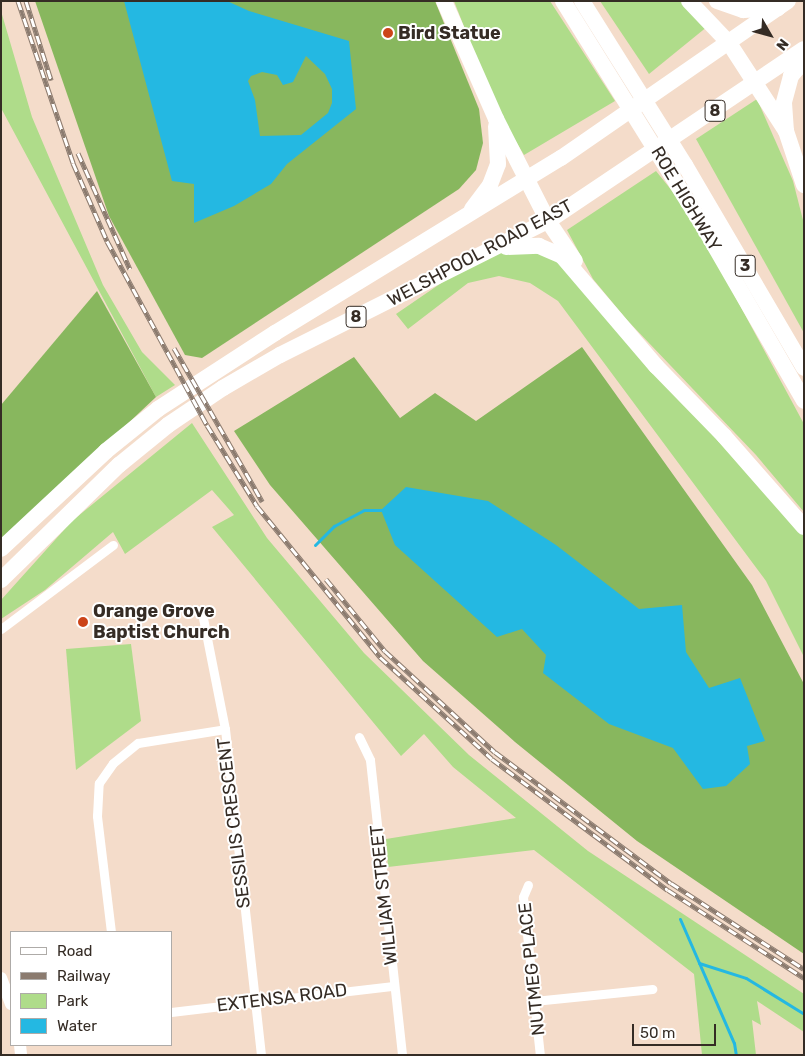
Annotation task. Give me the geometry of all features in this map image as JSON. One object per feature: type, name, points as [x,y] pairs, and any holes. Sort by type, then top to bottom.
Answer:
[{"type":"highway","points":[[444,1],[496,119],[548,221],[610,314]]},
{"type":"highway","name":"ROE HIGHWAY","points":[[563,1],[629,91]]},
{"type":"highway","name":"ROE HIGHWAY","points":[[582,1],[629,91],[804,368]]},
{"type":"highway","points":[[688,1],[728,43],[756,82],[786,131],[804,185]]},
{"type":"highway","points":[[717,1],[743,10],[783,5]]},
{"type":"highway","name":"8","points":[[728,43],[783,5]]},
{"type":"highway","name":"WELSHPOOL ROAD EAST","points":[[1,549],[106,451],[158,409],[213,372],[527,180],[728,43]]},
{"type":"highway","name":"8","points":[[756,82],[804,49]]},
{"type":"highway","points":[[786,131],[784,102],[786,90],[791,76],[804,61]]},
{"type":"highway","name":"WELSHPOOL ROAD EAST","points":[[1,580],[112,472],[168,425],[223,388],[280,355],[548,221],[674,139],[756,82]]},
{"type":"highway","points":[[464,218],[490,185],[498,164],[496,119]]},
{"type":"highway","name":"ROE HIGHWAY","points":[[678,170],[804,401]]},
{"type":"highway","points":[[491,249],[523,244],[551,249],[572,267],[610,314],[724,436],[804,527]]},
{"type":"main road","points":[[1,978],[10,1001]]},
{"type":"street","points":[[1,630],[113,545]]},
{"type":"street","points":[[203,618],[225,729]]},
{"type":"street","name":"SESSILIS CRESCENT","points":[[111,931],[97,816],[99,783],[113,763],[138,742],[225,729],[261,1055]]},
{"type":"street","name":"WILLIAM STREET","points":[[359,737],[370,760],[393,986],[402,1055]]},
{"type":"street","name":"NUTMEG PLACE","points":[[528,885],[523,897],[540,1055]]},
{"type":"street","name":"EXTENSA ROAD","points":[[172,1012],[254,1000],[393,986]]},
{"type":"street","points":[[534,1001],[652,989]]},
{"type":"green space","points":[[35,1],[435,1],[479,109],[483,143],[476,170],[459,189],[202,358],[185,355],[109,216]]},
{"type":"green space","points":[[454,1],[550,1],[615,101],[524,155],[495,106]]},
{"type":"green space","points":[[600,1],[683,1],[708,26],[649,74]]},
{"type":"green space","points":[[1,11],[32,117],[103,285],[142,352],[175,385],[156,397],[1,108]]},
{"type":"green space","points":[[757,99],[793,181],[804,224],[804,333],[696,139]]},
{"type":"green space","points":[[656,171],[681,202],[723,274],[804,424],[804,512],[756,455],[627,320],[593,279],[567,230]]},
{"type":"green space","points":[[491,249],[551,249],[804,527],[804,657],[766,581],[558,301],[530,283],[499,276],[468,283],[408,329],[396,314]]},
{"type":"green space","points":[[97,291],[156,397],[1,543],[1,405]]},
{"type":"green space","points":[[582,347],[752,585],[804,684],[804,954],[637,841],[515,742],[423,661],[270,485],[234,431],[354,357],[400,418],[435,393],[476,421]]},
{"type":"green space","points":[[192,423],[267,538],[364,653],[469,755],[588,851],[804,994],[804,1032],[757,1001],[761,1025],[752,1020],[756,1055],[702,1055],[694,974],[534,850],[388,867],[386,839],[516,818],[453,767],[424,734],[401,756],[212,527],[234,515],[212,490],[125,554],[113,532],[45,590],[1,619],[1,600],[72,521]]},
{"type":"green space","points":[[131,644],[141,721],[76,770],[66,649]]},
{"type":"water","points":[[124,1],[227,1],[249,11],[349,41],[356,109],[287,164],[271,184],[234,206],[194,223],[194,184],[172,181]],"holes":[[[306,56],[325,74],[332,89],[332,103],[328,113],[301,135],[260,136],[255,100],[248,81],[251,76],[262,72],[277,75],[283,85],[293,82]]]},
{"type":"water","points":[[406,487],[488,501],[556,545],[639,609],[682,605],[686,652],[709,688],[740,678],[765,741],[747,746],[750,764],[726,786],[703,789],[673,748],[609,724],[543,673],[546,655],[522,629],[497,637],[395,545],[381,510]]},
{"type":"waterway","points":[[315,545],[334,526],[364,510],[381,510]]},
{"type":"waterway","points":[[680,919],[734,1043],[736,1055]]},
{"type":"waterway","points":[[699,963],[746,978],[804,1014]]},
{"type":"railway","points":[[18,1],[73,163],[107,241],[207,425],[257,506],[380,657],[492,759],[668,890],[804,978]]},
{"type":"railway","points":[[26,1],[51,80]]},
{"type":"railway","points":[[78,153],[130,269]]},
{"type":"railway","points":[[174,348],[262,501]]},
{"type":"railway","points":[[326,579],[385,651],[495,752],[671,883],[804,969]]},
{"type":"place","name":"Bird Statue","points":[[388,33]]},
{"type":"place","name":"Orange Grove Baptist Church","points":[[83,622]]}]
